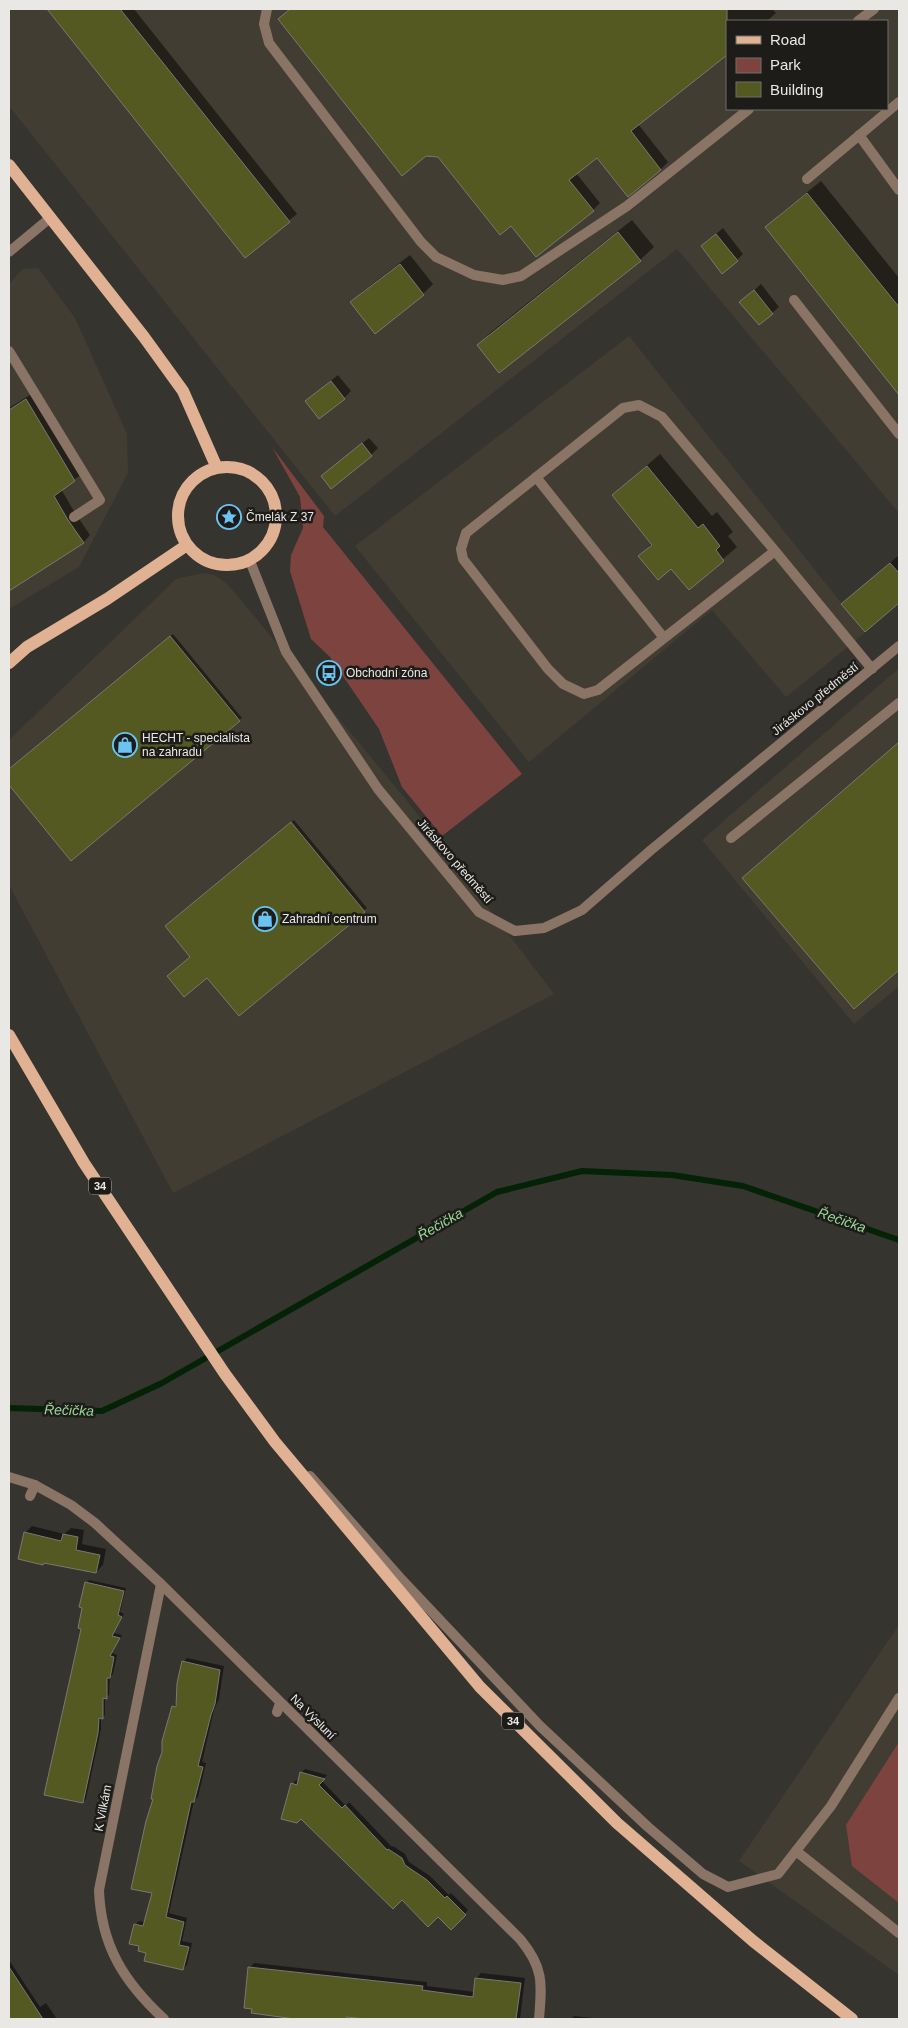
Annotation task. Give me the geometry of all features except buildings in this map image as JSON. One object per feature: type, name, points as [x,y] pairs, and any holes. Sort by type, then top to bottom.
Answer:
[{"type":"main road","points":[[9,165],[144,337],[183,391],[217,468]]},
{"type":"main road","points":[[233,467],[248,471],[262,480],[271,493],[276,508],[277,524],[272,539],[263,552],[250,561],[235,566],[219,566],[205,561],[192,552],[179,525],[178,510],[182,495],[191,483],[203,473],[217,468],[233,467]]},
{"type":"main road","points":[[9,663],[27,647],[107,599],[187,545]]},
{"type":"main road","points":[[9,653],[27,647]]},
{"type":"main road","name":"34","points":[[9,1035],[84,1162],[225,1374],[275,1442],[480,1687],[616,1823],[754,1941],[852,2019]]},
{"type":"street","points":[[267,9],[264,24],[269,43],[421,242],[436,258],[474,275],[503,280],[520,276],[627,206],[748,110]]},
{"type":"street","points":[[859,20],[874,9]]},
{"type":"street","points":[[807,179],[899,102]]},
{"type":"street","points":[[859,135],[899,190]]},
{"type":"street","points":[[9,252],[50,218]]},
{"type":"street","points":[[794,300],[899,434]]},
{"type":"street","points":[[9,351],[100,500],[74,517]]},
{"type":"street","points":[[775,551],[598,690],[584,694],[563,684],[548,669],[463,559],[461,549],[466,533],[623,408],[639,405],[662,417],[775,551],[872,669]]},
{"type":"street","points":[[536,477],[664,638]]},
{"type":"street","name":"Jiráskovo předměstí","points":[[250,561],[286,652],[378,789],[479,912],[515,931],[544,928],[582,910],[650,850],[899,646]]},
{"type":"street","points":[[731,838],[899,703]]},
{"type":"street","points":[[275,1442],[322,1487],[403,1582],[540,1726],[648,1827],[703,1874],[728,1887],[778,1874],[831,1806],[899,1698]]},
{"type":"street","name":"Na Výsluní","points":[[9,1477],[34,1485],[71,1505],[95,1523],[161,1584],[278,1707],[520,1939],[539,1970],[541,1985],[539,2019]]},
{"type":"street","points":[[30,1496],[34,1485]]},
{"type":"street","name":"K Vilkám","points":[[161,1584],[99,1890],[100,1914],[107,1939],[120,1968],[136,1991],[164,2019]]},
{"type":"street","points":[[796,1851],[899,1933]]},
{"type":"shaded area","points":[[9,9],[899,9],[899,513],[677,249],[335,516],[9,106]]},
{"type":"shaded area","points":[[38,268],[75,318],[127,434],[128,473],[79,567],[9,609],[9,284],[23,269]]},
{"type":"shaded area","points":[[629,336],[865,633],[786,697],[712,610],[529,762],[355,546]]},
{"type":"shaded area","points":[[203,573],[214,575],[225,582],[235,593],[408,802],[554,994],[173,1193],[9,885],[9,740],[176,579]]},
{"type":"shaded area","points":[[899,668],[899,986],[854,1024],[702,840]]},
{"type":"shaded area","points":[[899,1625],[899,1975],[739,1861]]},
{"type":"green space","points":[[272,447],[324,516],[323,527],[522,774],[442,836],[402,787],[379,729],[330,657],[311,639],[290,571],[291,555],[303,528],[300,497]]},
{"type":"green space","points":[[899,1742],[899,1903],[852,1866],[846,1825]]},
{"type":"waterway","name":"Řečička","points":[[9,1408],[102,1411],[162,1383],[497,1192],[582,1171],[672,1175],[743,1186],[899,1240]]},
{"type":"place","name":"Čmelák Z 37","points":[[229,517]]},
{"type":"place","name":"Obchodní zóna","points":[[329,673]]},
{"type":"place","name":"HECHT - specialista na zahradu","points":[[125,745]]},
{"type":"place","name":"Zahradní centrum","points":[[265,919]]}]
